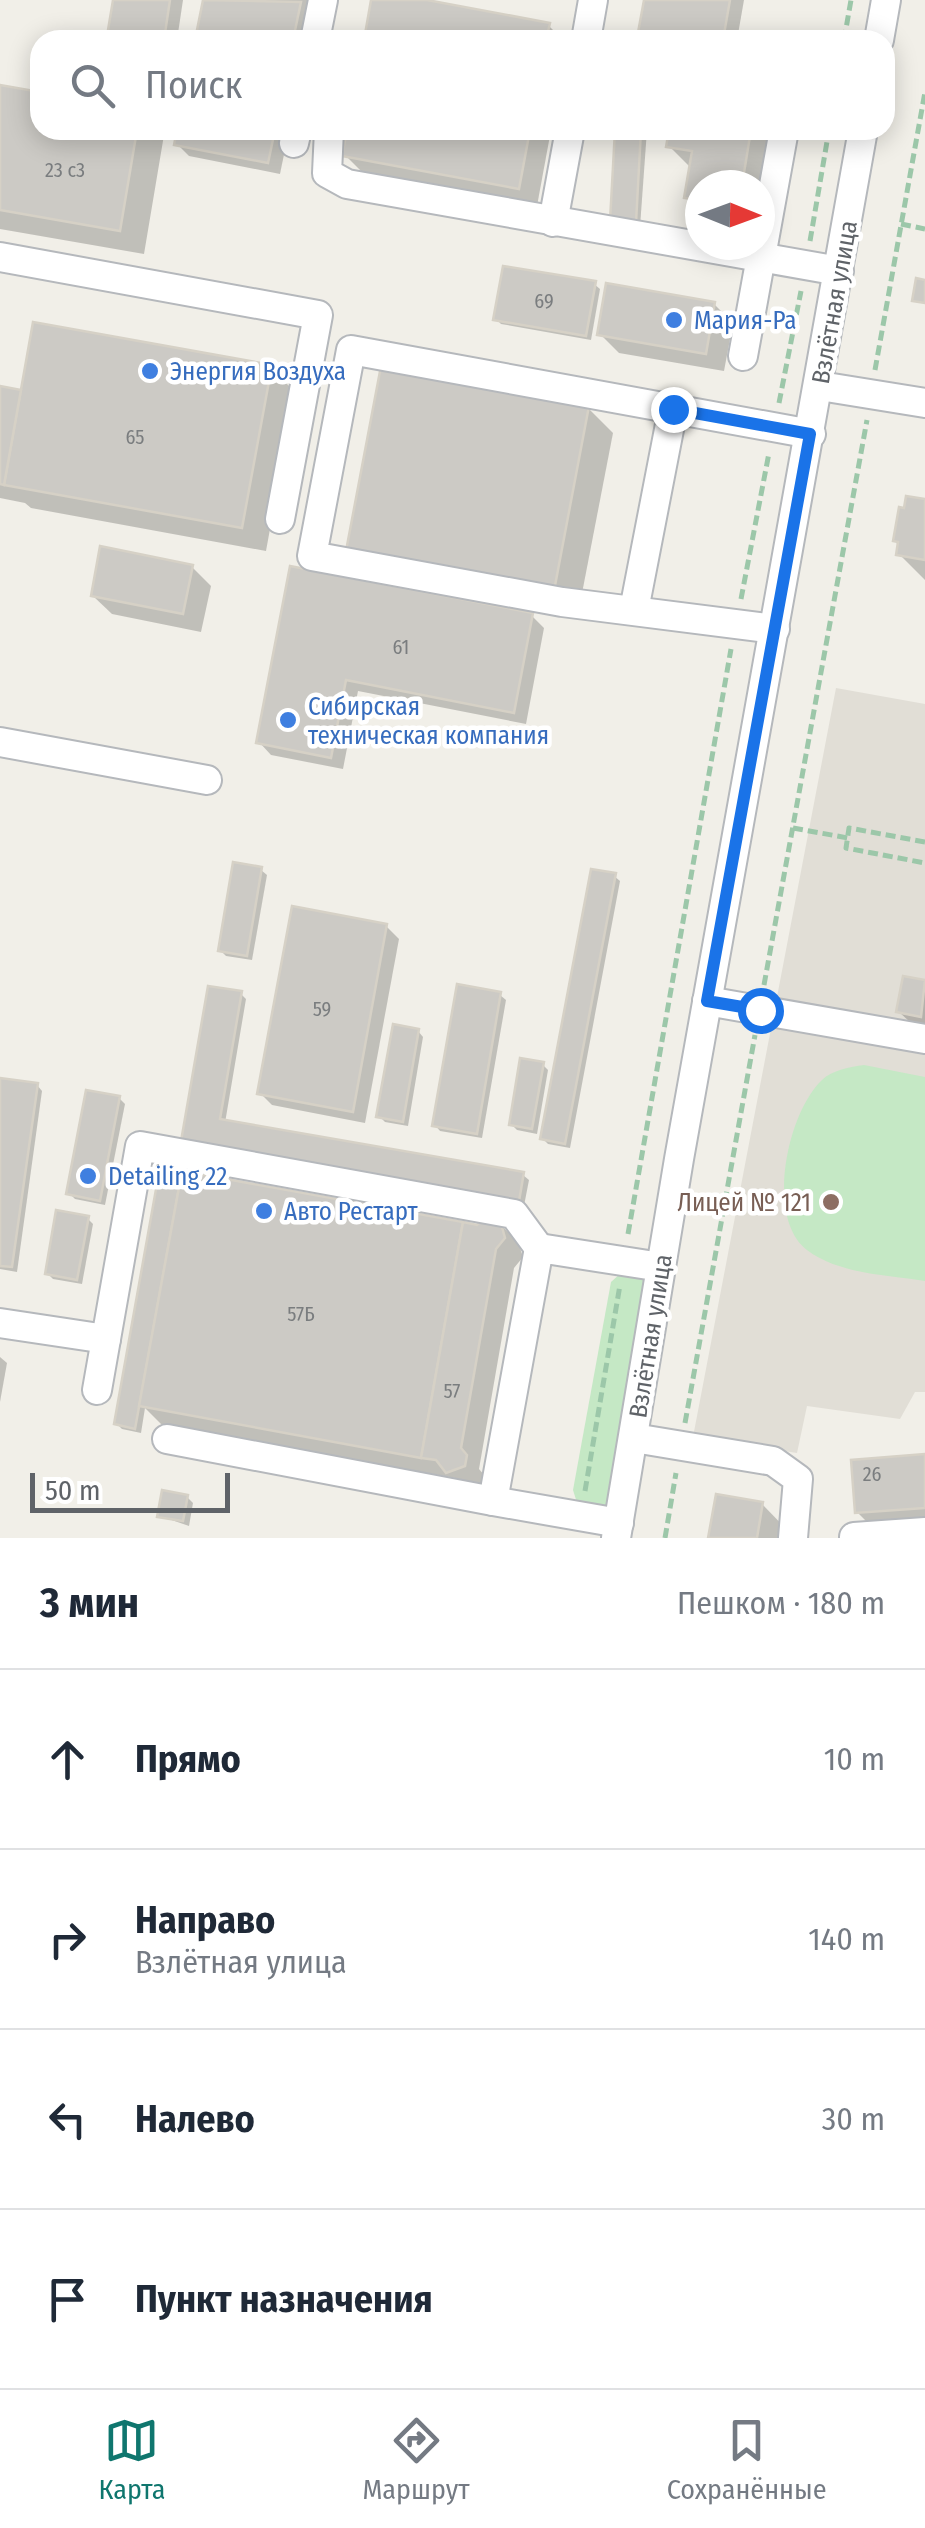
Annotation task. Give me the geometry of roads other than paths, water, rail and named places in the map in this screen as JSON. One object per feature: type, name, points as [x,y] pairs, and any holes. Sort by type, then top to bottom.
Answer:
[{"type":"street","points":[[317,30],[324,0]]},
{"type":"street","points":[[588,30],[593,0]]},
{"type":"street","points":[[881,30],[886,0]]},
{"type":"street","points":[[329,140],[327,173],[347,184],[685,245]]},
{"type":"street","points":[[553,222],[568,140]]},
{"type":"street","points":[[775,178],[782,140]]},
{"type":"street","name":"Взлётная улица","points":[[618,1530],[707,1001],[861,140]]},
{"type":"street","points":[[0,256],[318,315],[280,519]]},
{"type":"street","points":[[743,356],[760,260]]},
{"type":"street","points":[[772,260],[839,271]]},
{"type":"street","points":[[775,629],[562,602],[312,556],[351,350],[810,434]]},
{"type":"street","points":[[820,386],[925,403]]},
{"type":"street","points":[[634,610],[673,409]]},
{"type":"street","points":[[0,742],[207,780]]},
{"type":"street","points":[[707,1001],[925,1038]]},
{"type":"street","points":[[97,1390],[140,1146],[514,1214],[538,1248],[493,1501]]},
{"type":"street","points":[[538,1248],[661,1267]]},
{"type":"street","points":[[0,1323],[106,1340]]},
{"type":"street","points":[[634,1438],[774,1461],[788,1468],[798,1479],[792,1538]]},
{"type":"street","points":[[168,1440],[580,1516],[618,1530]]},
{"type":"street","points":[[854,1537],[925,1532]]},
{"type":"place","name":"Мария-Ра","points":[[674,320]]},
{"type":"place","name":"Энергия Воздуха","points":[[150,371]]},
{"type":"place","name":"Сибирская техническая компания","points":[[288,720]]},
{"type":"place","name":"Detailing 22","points":[[88,1176]]},
{"type":"place","name":"Лицей № 121","points":[[831,1202]]},
{"type":"place","name":"Авто Рестарт","points":[[264,1211]]}]
